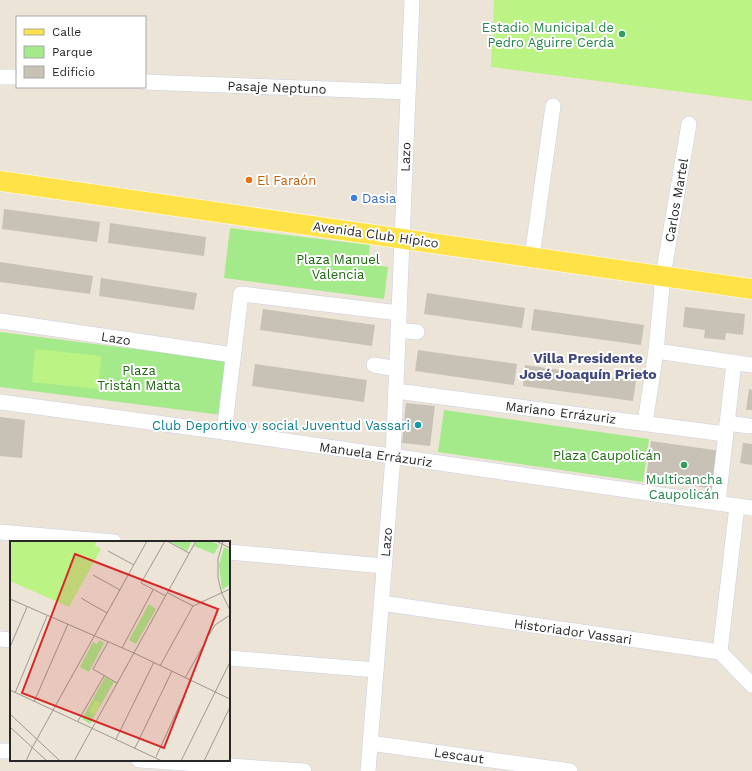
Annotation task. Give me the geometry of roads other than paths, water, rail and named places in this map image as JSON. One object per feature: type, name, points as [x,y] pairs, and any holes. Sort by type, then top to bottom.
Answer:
[{"type":"main road","name":"Avenida Club Hípico","points":[[0,181],[752,289]]},
{"type":"street","name":"Lazo","points":[[368,771],[393,457],[412,0]]},
{"type":"street","points":[[0,76],[16,77]]},
{"type":"street","name":"Pasaje Neptuno","points":[[146,82],[408,92]]},
{"type":"street","points":[[532,257],[553,106]]},
{"type":"street","name":"Carlos Martel","points":[[645,423],[656,351],[663,276],[689,124]]},
{"type":"street","points":[[224,432],[241,294],[399,313]]},
{"type":"street","name":"Lazo","points":[[0,321],[233,356]]},
{"type":"street","points":[[398,330],[417,332]]},
{"type":"street","points":[[656,351],[752,365]]},
{"type":"street","points":[[718,503],[734,362]]},
{"type":"street","points":[[374,365],[397,369]]},
{"type":"street","name":"Mariano Errázuriz","points":[[396,391],[645,423],[726,428],[749,426]]},
{"type":"street","name":"Manuela Errázuriz","points":[[0,402],[224,432],[752,508]]},
{"type":"street","points":[[737,506],[720,652],[752,685]]},
{"type":"street","points":[[0,532],[103,541]]},
{"type":"street","points":[[230,552],[384,566]]},
{"type":"street","name":"Historiador Vassari","points":[[381,603],[720,652]]},
{"type":"street","points":[[0,639],[10,640]]},
{"type":"street","points":[[230,658],[376,670]]},
{"type":"street","name":"Lescaut","points":[[370,743],[570,771]]},
{"type":"street","points":[[0,751],[10,752]]},
{"type":"street","points":[[154,761],[304,771]]},
{"type":"place","name":"Estadio Municipal de Pedro Aguirre Cerda","points":[[622,34]]},
{"type":"place","name":"El Faraón","points":[[249,180]]},
{"type":"place","name":"Dasia","points":[[354,198]]},
{"type":"place","name":"Club Deportivo y social Juventud Vassari","points":[[418,425]]},
{"type":"place","name":"Multicancha Caupolicán","points":[[684,465]]},
{"type":"district","name":"Villa Presidente José Joaquín Prieto","points":[[588,366]]},
{"type":"park label","name":"Plaza Manuel Valencia","points":[[338,266]]},
{"type":"park label","name":"Plaza Tristán Matta","points":[[139,378]]},
{"type":"park label","name":"Plaza Caupolicán","points":[[607,455]]}]
